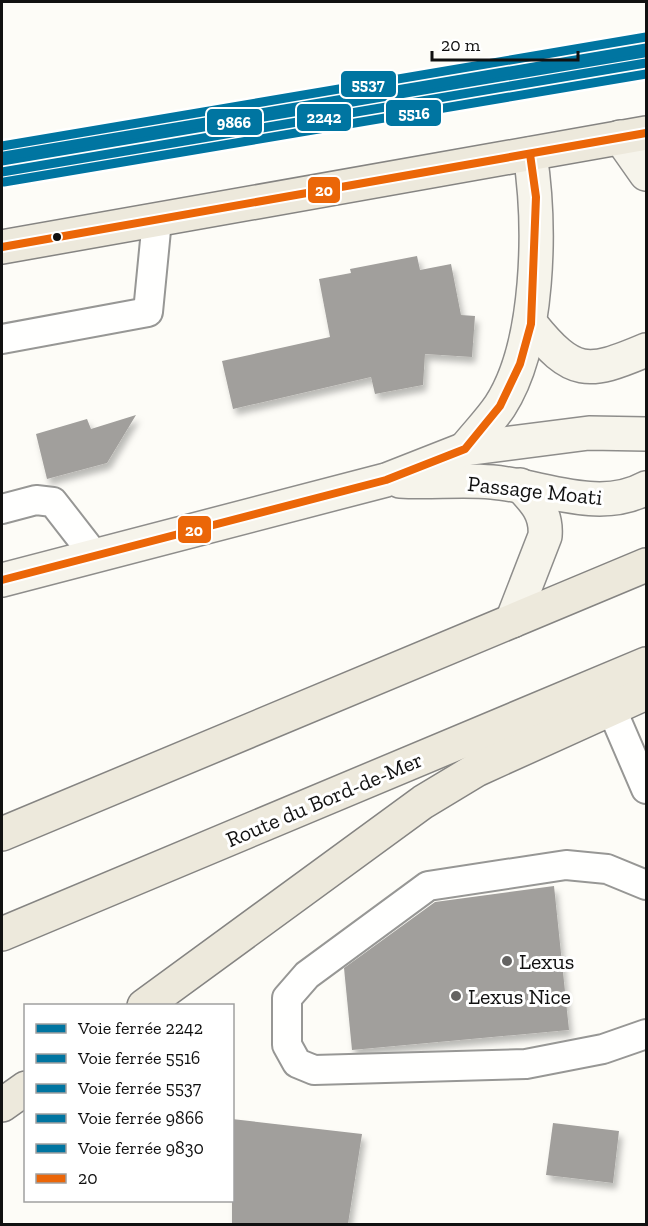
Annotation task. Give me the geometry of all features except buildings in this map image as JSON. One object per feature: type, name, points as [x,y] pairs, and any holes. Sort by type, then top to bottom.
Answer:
[{"type":"main road","points":[[2,247],[633,135],[646,174]]},
{"type":"main road","name":"Passage Moati","points":[[465,449],[500,406],[520,364],[531,324],[536,197],[530,154]]},
{"type":"main road","points":[[531,324],[552,350],[577,366],[594,368],[610,365],[646,350]]},
{"type":"main road","name":"Passage Moati","points":[[2,580],[386,480],[465,449],[589,433],[646,434]]},
{"type":"main road","name":"Passage Moati","points":[[386,480],[431,483],[489,482],[520,485],[572,497],[602,499],[624,496],[646,488]]},
{"type":"main road","points":[[512,621],[546,536],[546,525],[540,507],[520,485]]},
{"type":"main road","points":[[2,560],[82,559]]},
{"type":"main road","points":[[2,834],[646,565]]},
{"type":"main road","name":"Route du Bord-de-Mer","points":[[2,934],[646,664]]},
{"type":"main road","points":[[145,1004],[423,802],[476,770],[646,693]]},
{"type":"main road","points":[[2,1105],[24,1089]]},
{"type":"lane","points":[[2,339],[148,312],[157,220]]},
{"type":"lane","points":[[2,509],[36,501],[54,502],[82,559]]},
{"type":"lane","points":[[612,710],[646,789]]},
{"type":"lane","points":[[646,885],[607,869],[566,865],[428,886],[307,975],[287,998],[285,1014],[287,1045],[297,1063],[314,1070],[526,1064],[603,1049],[646,1034]]},
{"type":"rail line","name":"5537","points":[[2,146],[646,37]]},
{"type":"rail line","name":"9830","points":[[4,156],[646,48]]},
{"type":"rail line","name":"9866","points":[[2,161],[644,53]]},
{"type":"rail line","name":"2242","points":[[2,172],[646,63]]},
{"type":"rail line","name":"5516","points":[[4,182],[646,74]]},
{"type":"transit line","name":"20","points":[[2,247],[646,133]]},
{"type":"transit line","name":"20","points":[[2,580],[386,480],[465,449],[500,406],[520,364],[531,324],[536,197],[530,154]]},
{"type":"place","name":"Lexus","points":[[507,961]]},
{"type":"place","name":"Lexus Nice","points":[[456,996]]}]
